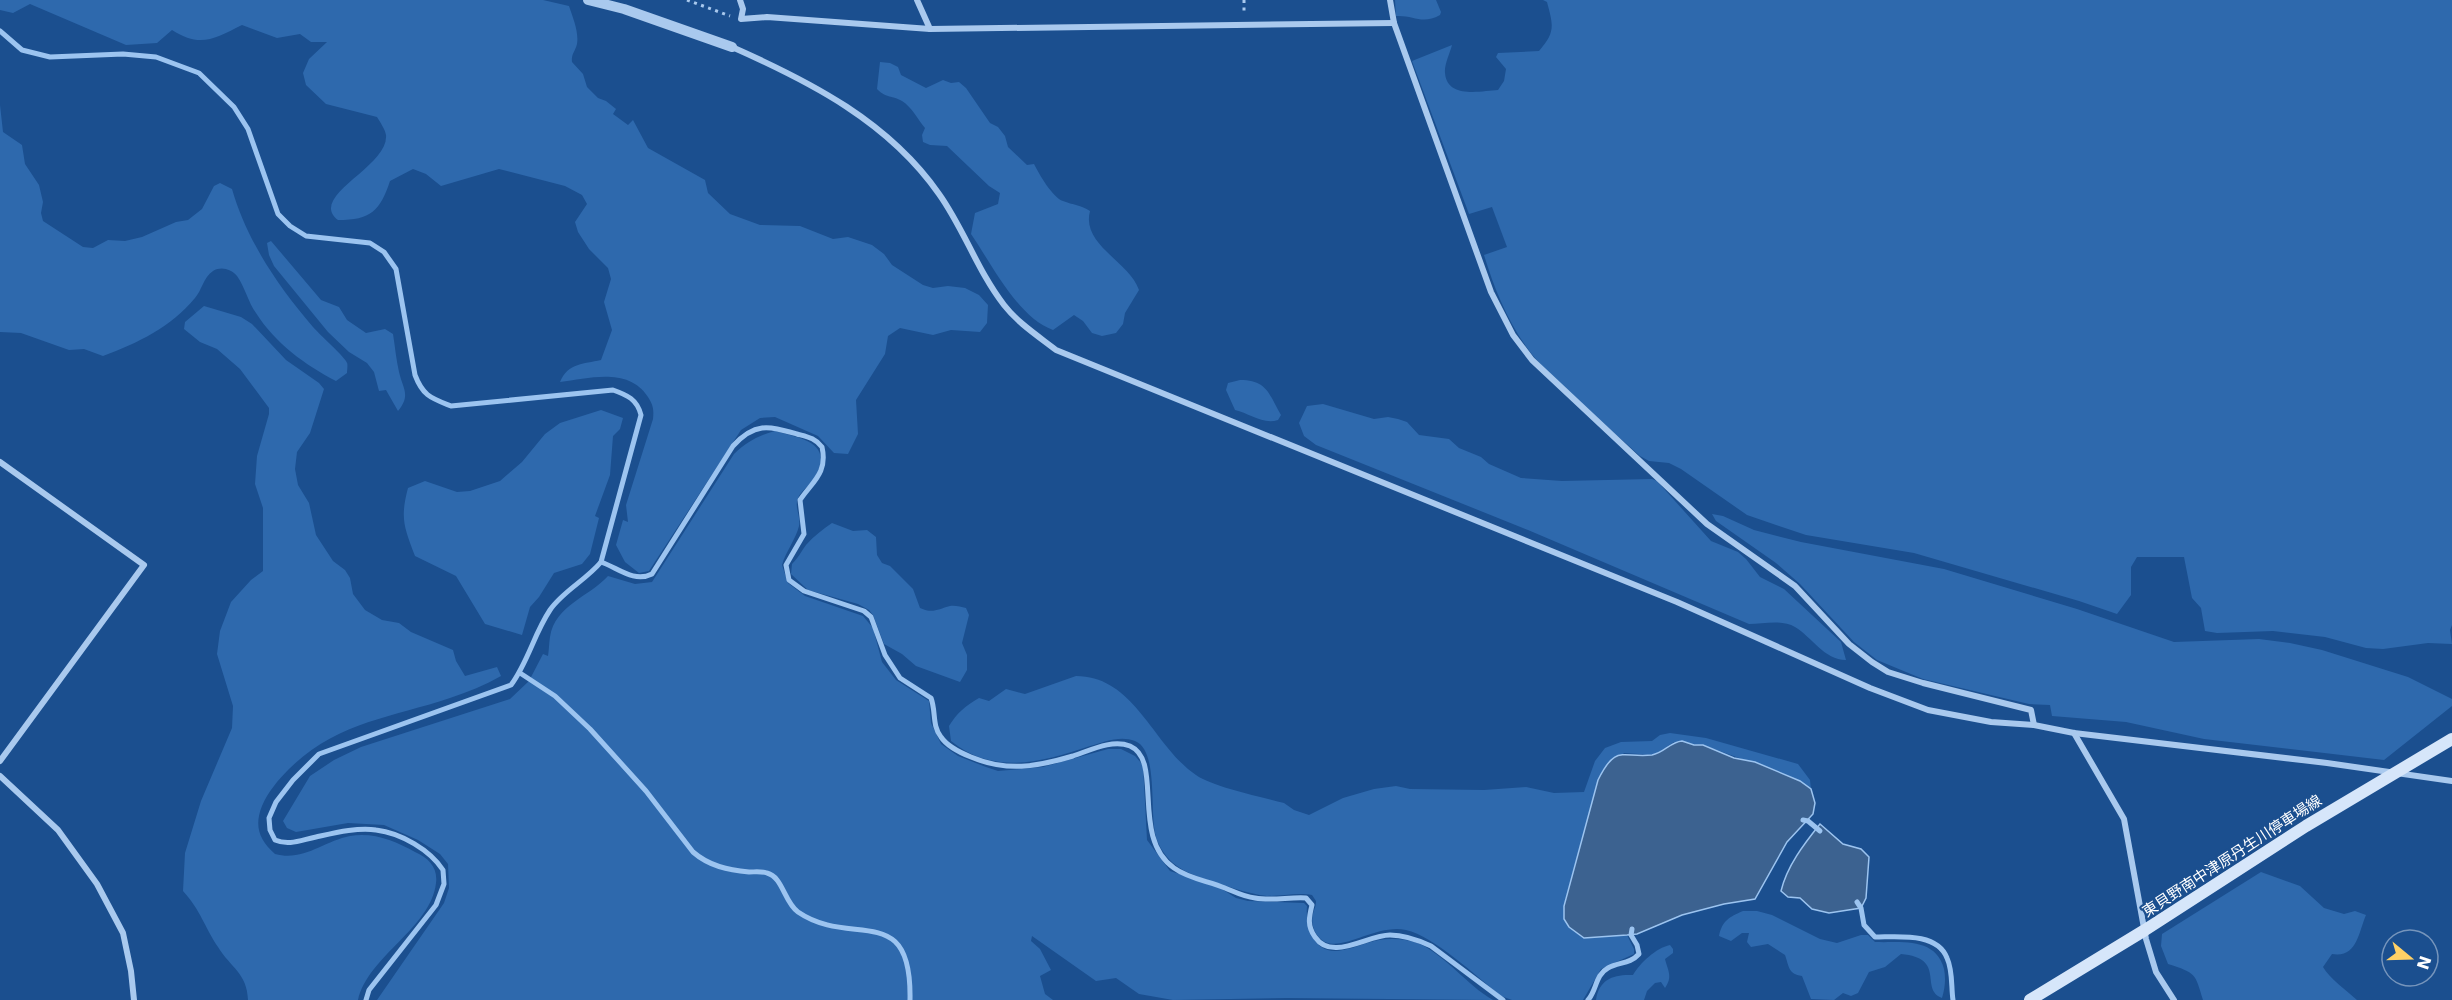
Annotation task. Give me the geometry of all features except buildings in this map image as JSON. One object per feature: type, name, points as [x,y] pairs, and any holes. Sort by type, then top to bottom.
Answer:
[{"type":"main road","name":"東貝野南中津原丹生川停車場線","points":[[2030,1000],[2145,930],[2306,826],[2452,740]]},
{"type":"street","points":[[588,0],[636,13],[732,47],[791,73],[857,113],[891,139],[922,171],[940,195],[982,273],[1005,306],[1025,326],[1056,350],[1677,602],[1928,710],[1991,722],[2034,725],[2074,733],[2327,762],[2452,781]]},
{"type":"street","points":[[740,0],[743,9],[741,19],[767,17],[930,29],[1394,23]]},
{"type":"street","points":[[917,0],[930,29]]},
{"type":"street","points":[[1390,0],[1394,23],[1491,292],[1514,336],[1532,360],[1707,524],[1795,586],[1849,644],[1872,662],[1888,672],[1923,683],[2031,710],[2034,725]]},
{"type":"street","points":[[0,462],[144,565],[0,761]]},
{"type":"street","points":[[2074,733],[2124,819],[2145,930],[2156,972],[2174,1000]]},
{"type":"street","points":[[0,776],[58,830],[97,884],[123,933],[134,1000]]},
{"type":"path","points":[[687,0],[741,19]]},
{"type":"shaded area","points":[[0,0],[543,0],[569,6],[577,35],[572,62],[583,74],[587,87],[598,98],[616,109],[613,114],[628,125],[633,120],[648,148],[705,180],[708,193],[730,214],[760,225],[800,226],[833,239],[848,237],[872,245],[884,254],[892,265],[923,285],[933,288],[948,286],[965,288],[979,295],[988,305],[987,323],[980,332],[951,330],[933,335],[900,328],[888,336],[885,354],[856,400],[858,434],[848,454],[834,453],[818,436],[775,417],[760,418],[741,430],[649,571],[639,573],[625,562],[616,545],[623,520],[628,522],[626,505],[653,419],[652,405],[640,388],[620,378],[596,377],[560,382],[567,371],[572,368],[601,360],[612,330],[604,302],[611,279],[608,268],[589,249],[578,232],[575,222],[587,204],[582,195],[565,186],[499,169],[441,186],[426,174],[413,169],[390,181],[382,200],[373,212],[359,218],[338,220],[331,211],[333,201],[384,147],[386,135],[377,117],[326,104],[306,85],[303,73],[309,59],[327,42],[311,42],[300,34],[277,38],[242,25],[207,40],[191,39],[172,30],[157,43],[126,45],[30,4],[13,13],[0,10]]},
{"type":"shaded area","points":[[1395,0],[1436,0],[1441,12],[1440,15],[1428,19],[1396,16]]},
{"type":"shaded area","points":[[1543,0],[2452,0],[2452,625],[2450,630],[2452,644],[2428,643],[2383,649],[2366,648],[2325,637],[2273,631],[2217,633],[2205,631],[2201,608],[2192,598],[2184,557],[2137,557],[2131,567],[2131,595],[2117,614],[1914,553],[1806,535],[1747,515],[1681,469],[1669,463],[1649,461],[1640,456],[1560,384],[1535,358],[1511,322],[1498,296],[1484,255],[1507,247],[1492,207],[1469,214],[1412,61],[1452,45],[1445,73],[1452,87],[1466,92],[1498,90],[1504,81],[1506,69],[1496,57],[1498,53],[1539,51],[1551,33],[1552,23],[1547,2]]},
{"type":"shaded area","points":[[880,62],[898,67],[901,75],[926,88],[943,80],[951,83],[959,82],[966,88],[990,123],[998,127],[1005,136],[1008,147],[1027,165],[1034,164],[1051,191],[1059,199],[1090,211],[1089,223],[1092,234],[1126,270],[1139,290],[1125,313],[1123,324],[1116,333],[1102,336],[1092,333],[1083,321],[1074,315],[1053,330],[1040,324],[1017,302],[971,234],[975,213],[998,204],[1000,193],[989,186],[947,146],[930,145],[923,142],[922,135],[925,128],[912,110],[902,101],[877,89]]},
{"type":"shaded area","points":[[0,105],[3,132],[22,145],[25,164],[39,185],[43,202],[41,213],[43,221],[83,247],[93,248],[108,240],[125,241],[142,237],[176,222],[188,220],[202,209],[214,186],[220,183],[232,189],[246,227],[265,262],[313,327],[345,360],[347,373],[336,381],[313,368],[281,343],[253,309],[237,276],[223,269],[213,271],[195,298],[165,326],[129,346],[103,356],[84,349],[69,350],[21,333],[0,332]]},
{"type":"shaded area","points":[[271,241],[321,300],[339,307],[347,320],[366,333],[385,329],[393,334],[405,392],[404,401],[398,411],[386,390],[379,391],[374,372],[367,363],[349,352],[328,332],[274,266],[267,243]]},
{"type":"shaded area","points":[[204,306],[241,317],[252,324],[286,360],[324,389],[310,433],[297,452],[295,469],[298,485],[309,503],[316,535],[333,561],[345,570],[350,578],[353,594],[365,610],[382,620],[399,623],[411,632],[453,650],[456,661],[465,676],[497,667],[501,676],[463,693],[365,723],[326,741],[307,753],[289,769],[274,786],[262,806],[258,820],[259,832],[275,854],[295,855],[350,836],[367,835],[384,838],[407,848],[424,857],[434,868],[436,883],[432,899],[412,928],[374,969],[364,984],[358,1000],[248,1000],[245,983],[238,971],[218,947],[194,905],[183,891],[185,853],[201,801],[232,728],[233,706],[217,654],[220,631],[231,602],[251,580],[263,571],[263,508],[255,484],[257,456],[269,414],[269,408],[240,369],[217,349],[200,342],[184,329],[185,322]]},
{"type":"shaded area","points":[[1240,380],[1256,383],[1266,390],[1281,415],[1278,420],[1261,420],[1235,410],[1226,390],[1228,383]]},
{"type":"shaded area","points":[[1323,404],[1374,419],[1388,417],[1407,422],[1419,435],[1449,439],[1459,448],[1521,478],[1562,481],[1652,479],[1657,481],[1711,541],[1738,552],[1760,577],[1784,589],[1841,642],[1846,660],[1831,656],[1795,627],[1778,623],[1749,624],[1528,530],[1316,445],[1304,436],[1299,423],[1307,406]]},
{"type":"shaded area","points":[[601,410],[623,418],[620,429],[613,436],[610,475],[595,516],[599,518],[590,554],[582,564],[554,573],[530,607],[522,635],[485,624],[456,576],[415,556],[404,522],[408,488],[425,481],[457,492],[470,491],[500,481],[522,462],[545,434],[560,423]]},
{"type":"shaded area","points":[[775,431],[811,443],[820,455],[816,476],[797,501],[799,526],[782,565],[788,583],[805,596],[863,616],[873,628],[882,662],[896,680],[929,701],[931,723],[941,744],[958,756],[998,771],[1043,767],[1108,749],[1121,749],[1135,756],[1143,765],[1147,840],[1170,871],[1217,886],[1236,898],[1248,901],[1304,903],[1307,906],[1310,931],[1319,945],[1325,949],[1343,950],[1389,939],[1420,944],[1439,956],[1474,987],[1493,1000],[1287,998],[1173,1000],[1139,994],[1116,978],[1096,981],[1032,936],[1031,941],[1040,949],[1051,970],[1040,976],[1045,994],[1053,1000],[377,1000],[444,903],[449,888],[448,864],[440,854],[418,840],[384,825],[348,823],[296,832],[287,828],[283,821],[310,776],[334,760],[361,747],[510,699],[529,681],[543,654],[548,656],[550,637],[558,617],[608,576],[635,584],[652,582],[734,454],[753,440]]},
{"type":"shaded area","points":[[1712,514],[1723,516],[1754,530],[1801,542],[1944,569],[2077,609],[2174,642],[2259,639],[2322,650],[2408,677],[2452,699],[2452,706],[2384,760],[2204,739],[2126,722],[2052,716],[2050,705],[2029,704],[1923,679],[1877,660],[1854,642],[1800,584],[1776,563],[1716,521]]},
{"type":"shaded area","points":[[832,523],[853,531],[867,530],[876,537],[877,555],[882,563],[890,566],[913,589],[920,608],[932,611],[952,606],[966,608],[969,615],[962,643],[967,655],[967,670],[960,682],[916,666],[902,654],[884,644],[869,610],[858,604],[808,590],[791,574],[792,564],[806,545]]},
{"type":"shaded area","points":[[1076,676],[1096,679],[1114,687],[1129,700],[1167,747],[1196,775],[1226,788],[1284,803],[1294,810],[1309,815],[1343,798],[1374,789],[1396,786],[1410,789],[1484,790],[1526,787],[1554,793],[1584,792],[1595,761],[1605,748],[1621,742],[1652,741],[1660,735],[1670,733],[1706,738],[1798,764],[1810,780],[1811,789],[1786,775],[1703,745],[1674,742],[1654,755],[1624,753],[1598,780],[1564,905],[1612,935],[1627,935],[1634,954],[1601,969],[1583,1000],[1512,1000],[1501,996],[1455,958],[1417,934],[1395,929],[1342,943],[1325,942],[1314,930],[1312,918],[1316,901],[1312,895],[1259,895],[1209,881],[1176,866],[1163,852],[1157,840],[1154,829],[1151,770],[1143,747],[1135,741],[1112,740],[1054,757],[1019,763],[984,759],[967,752],[951,741],[949,726],[962,710],[979,698],[989,701],[1006,689],[1025,694]]},
{"type":"shaded area","points":[[1682,741],[1703,745],[1734,758],[1755,762],[1800,781],[1811,789],[1815,803],[1813,814],[1787,842],[1755,899],[1682,915],[1637,934],[1584,938],[1569,927],[1564,919],[1564,906],[1598,780],[1615,757],[1652,755]]},
{"type":"shaded area","points":[[1820,824],[1843,844],[1861,849],[1869,857],[1866,898],[1861,908],[1829,913],[1812,909],[1800,898],[1788,897],[1781,891],[1792,864]]},
{"type":"shaded area","points":[[2261,872],[2300,886],[2324,908],[2344,914],[2355,911],[2366,915],[2352,948],[2347,952],[2332,954],[2323,967],[2357,1000],[2203,1000],[2193,975],[2168,964],[2161,946],[2162,934]]},
{"type":"shaded area","points":[[1743,911],[1757,911],[1772,915],[1820,939],[1837,943],[1868,935],[1875,942],[1906,943],[1926,947],[1934,951],[1944,969],[1945,984],[1942,998],[1932,988],[1928,967],[1924,961],[1901,954],[1885,967],[1869,972],[1858,993],[1851,996],[1843,993],[1834,1000],[1811,999],[1802,976],[1792,971],[1785,955],[1768,944],[1751,947],[1747,942],[1749,933],[1742,933],[1731,941],[1719,936],[1727,920]]},
{"type":"shaded area","points":[[1670,945],[1673,953],[1665,959],[1669,977],[1665,988],[1661,982],[1655,983],[1647,991],[1644,1000],[1596,1000],[1600,987],[1608,979],[1633,975],[1649,957],[1659,949]]},
{"type":"waterway","points":[[0,31],[22,50],[50,57],[123,54],[156,57],[199,73],[234,107],[248,129],[278,214],[290,226],[306,236],[370,243],[384,252],[396,269],[415,375],[421,388],[433,398],[451,406],[613,390],[631,398],[641,415],[601,562],[561,597],[550,610],[511,685],[319,754],[293,780],[276,802],[269,818],[270,830],[275,840],[290,842],[346,831],[376,830],[405,839],[423,849],[443,870],[444,884],[436,905],[369,990],[366,1000]]},
{"type":"waterway","points":[[601,562],[632,576],[652,574],[733,446],[748,433],[770,428],[811,438],[822,447],[823,464],[818,476],[800,500],[804,534],[786,565],[789,580],[804,591],[864,611],[871,617],[885,655],[900,678],[931,698],[936,728],[947,743],[984,762],[1009,766],[1047,763],[1109,745],[1130,746],[1140,754],[1145,767],[1153,838],[1161,854],[1174,868],[1247,897],[1306,898],[1312,905],[1309,921],[1312,933],[1322,944],[1331,947],[1350,945],[1390,935],[1406,937],[1431,946],[1503,1000]]},
{"type":"waterway","points":[[520,673],[555,696],[590,729],[646,791],[699,857],[726,868],[772,875],[777,879],[793,908],[818,922],[875,932],[890,938],[901,949],[908,969],[910,1000]]},
{"type":"waterway","points":[[1803,820],[1808,821],[1820,831]]},
{"type":"waterway","points":[[1857,902],[1861,908],[1864,925],[1875,937],[1916,938],[1935,944],[1942,950],[1950,968],[1953,1000]]},
{"type":"waterway","points":[[1588,1000],[1604,971],[1632,960],[1639,954],[1631,935],[1632,929]]}]
